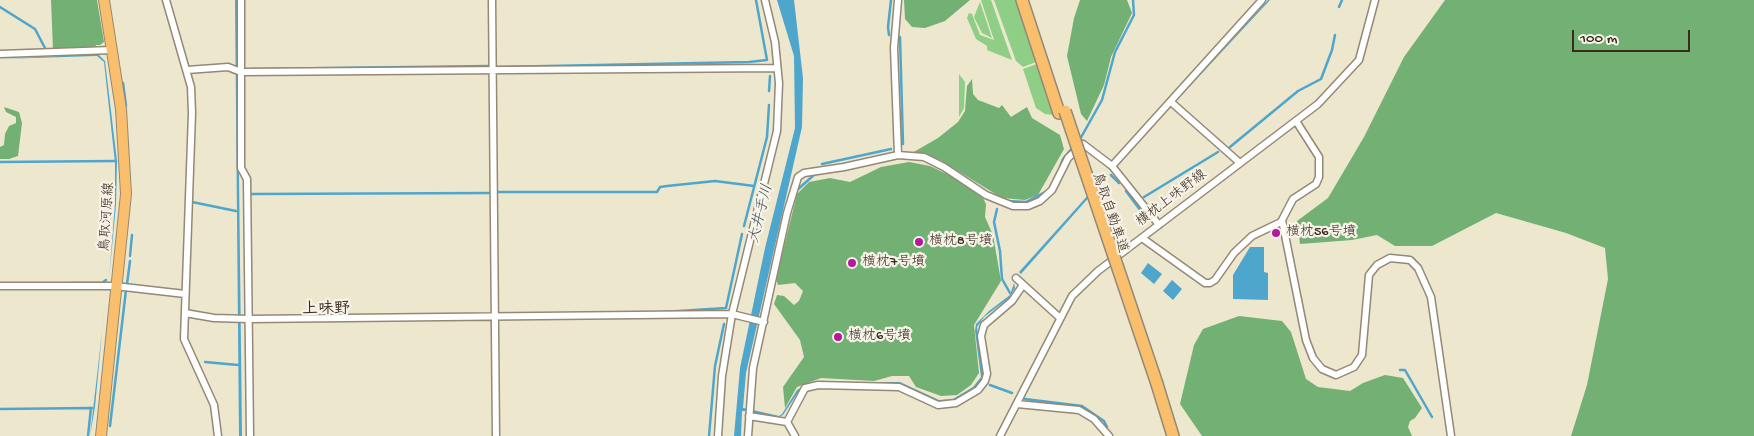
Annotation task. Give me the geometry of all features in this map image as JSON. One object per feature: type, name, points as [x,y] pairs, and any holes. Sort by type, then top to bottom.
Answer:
[{"type":"highway","name":"鳥取自動車道","points":[[1022,0],[1173,436]]},
{"type":"highway","name":"鳥取自動車道","points":[[1029,0],[1062,112]]},
{"type":"highway","name":"鳥取自動車道","points":[[1154,384],[1167,436]]},
{"type":"main road","name":"鳥取河原線","points":[[101,436],[126,194],[121,117],[104,0]]},
{"type":"street","points":[[166,0],[191,87],[192,114],[184,339],[214,405],[218,436]]},
{"type":"street","points":[[240,0],[241,168],[248,179],[250,436]]},
{"type":"street","points":[[492,0],[496,436]]},
{"type":"street","points":[[718,436],[722,376],[732,314],[776,141],[779,111],[777,68],[774,42],[765,0]]},
{"type":"street","points":[[898,0],[894,48],[898,155]]},
{"type":"street","points":[[1112,166],[1262,0]]},
{"type":"street","name":"横枕上味野線","points":[[1000,436],[1072,296],[1098,271],[1318,104],[1359,60],[1376,0]]},
{"type":"street","points":[[0,54],[112,50]]},
{"type":"street","points":[[187,70],[228,67],[241,72],[777,68]]},
{"type":"street","points":[[1171,102],[1240,163]]},
{"type":"street","points":[[1296,121],[1319,158],[1321,169],[1316,184],[1292,198],[1282,220],[1306,340],[1313,358],[1322,369],[1336,375],[1354,367],[1362,355],[1369,274],[1377,265],[1390,258],[1410,260],[1418,268],[1431,297],[1451,436]]},
{"type":"street","points":[[748,436],[753,368],[787,213],[801,174],[898,155],[924,157],[944,167],[986,195],[1013,206],[1028,206],[1040,201],[1052,190],[1068,158],[1083,144],[1112,166],[1159,225]]},
{"type":"street","points":[[1142,238],[1205,283],[1210,283],[1215,280],[1234,253],[1252,236],[1282,220]]},
{"type":"street","points":[[1016,278],[1060,318]]},
{"type":"street","points":[[787,422],[805,388],[818,385],[899,387],[938,406],[956,403],[978,390],[985,381],[987,374],[981,336],[984,325],[1012,301],[1023,285]]},
{"type":"street","points":[[0,286],[115,286],[186,294]]},
{"type":"street","points":[[185,313],[214,318],[249,319],[732,314],[764,322]]},
{"type":"street","points":[[1017,404],[1079,410],[1094,419],[1109,436]]},
{"type":"street","points":[[749,416],[787,422]]},
{"type":"street","points":[[787,422],[795,436]]},
{"type":"green space","points":[[51,0],[97,0],[104,42],[96,45],[95,48],[53,50]]},
{"type":"green space","points":[[904,0],[970,0],[945,21],[925,28],[912,27],[905,19]]},
{"type":"green space","points":[[981,0],[991,0],[1012,60],[987,50],[987,46],[976,39],[967,18],[969,13],[972,14],[980,35],[994,40]]},
{"type":"green space","points":[[994,0],[1017,0],[1036,62],[1023,67],[1016,61]]},
{"type":"green space","points":[[1080,0],[1127,0],[1132,13],[1111,57],[1104,85],[1087,121],[1081,114],[1067,56],[1074,18]]},
{"type":"green space","points":[[1445,0],[1754,0],[1754,436],[1571,436],[1587,385],[1608,279],[1605,248],[1566,233],[1496,213],[1432,246],[1395,246],[1377,235],[1352,240],[1300,244],[1297,221],[1328,198],[1364,137],[1404,57]]},
{"type":"green space","points":[[980,2],[992,38],[982,33],[974,17]]},
{"type":"green space","points":[[1037,64],[1053,115],[1045,114],[1036,108],[1023,69]]},
{"type":"green space","points":[[959,74],[965,82],[964,108],[959,117]]},
{"type":"green space","points":[[972,79],[973,94],[978,100],[999,108],[1002,105],[1011,117],[1027,107],[1032,118],[1060,135],[1064,149],[1038,195],[1025,200],[1002,198],[940,160],[923,154],[912,153],[938,138],[958,122],[965,111],[967,86]]},
{"type":"green space","points":[[4,107],[19,112],[22,123],[18,156],[9,159],[0,159],[0,147],[4,145],[5,134],[9,126],[16,123],[16,117],[6,112]]},
{"type":"green space","points":[[909,162],[930,166],[949,175],[983,198],[986,204],[985,217],[993,235],[1001,281],[974,325],[979,373],[971,385],[957,395],[941,396],[916,387],[909,376],[892,376],[874,381],[821,378],[797,387],[785,408],[783,387],[804,357],[800,340],[774,304],[777,295],[784,296],[794,305],[799,301],[803,291],[795,283],[778,285],[776,279],[797,194],[809,182],[830,178],[850,182],[881,167]]},
{"type":"green space","points":[[1239,316],[1282,321],[1291,332],[1306,379],[1318,387],[1350,391],[1363,383],[1385,375],[1403,378],[1422,408],[1415,418],[1410,421],[1408,427],[1412,436],[1202,436],[1180,404],[1194,345],[1203,329]]},
{"type":"water","points":[[235,0],[237,0],[242,436],[239,436]]},
{"type":"water","points":[[777,0],[794,0],[803,78],[802,127],[746,373],[743,408],[748,409],[747,411],[742,411],[741,436],[734,436],[740,368],[765,248],[795,128],[794,56]]},
{"type":"water","points":[[1268,0],[1270,0],[1178,99]]},
{"type":"water","points":[[98,54],[105,61],[117,161],[116,205],[109,279],[115,204],[115,163],[104,62],[97,56],[1,59]]},
{"type":"water","points":[[1107,174],[1108,176],[1021,274],[1019,272]]},
{"type":"water","points":[[1250,247],[1264,247],[1264,272],[1268,273],[1268,300],[1233,299],[1233,275]]},
{"type":"water","points":[[1148,263],[1162,274],[1154,284],[1141,273]]},
{"type":"water","points":[[1172,280],[1182,289],[1173,300],[1163,291]]},
{"type":"water","points":[[1014,283],[1015,288],[1009,298],[984,317],[977,327],[983,373],[980,382],[974,389],[953,401],[938,401],[900,383],[814,383],[801,388],[783,415],[775,419],[751,415],[753,410],[779,416],[797,390],[811,382],[900,382],[939,400],[953,399],[973,387],[981,377],[975,331],[976,324],[989,311],[1010,295]]},
{"type":"water","points":[[106,290],[95,407],[90,436],[102,332]]},
{"type":"waterway","points":[[497,67],[749,62],[767,60],[756,0]]},
{"type":"waterway","points":[[889,35],[891,0]]},
{"type":"waterway","points":[[1079,141],[1102,100],[1115,52],[1134,15],[1133,0]]},
{"type":"waterway","points":[[1339,7],[1342,0]]},
{"type":"waterway","points":[[0,7],[35,29],[46,50]]},
{"type":"waterway","points":[[1230,147],[1298,91],[1321,79],[1332,50],[1335,35]]},
{"type":"waterway","points":[[900,37],[903,144]]},
{"type":"waterway","points":[[253,69],[489,66]]},
{"type":"waterway","points":[[769,91],[770,76]]},
{"type":"waterway","points":[[123,83],[126,106]]},
{"type":"waterway","name":"大井手川","points":[[744,226],[767,137],[769,105]]},
{"type":"waterway","points":[[1060,167],[1063,159],[1073,147]]},
{"type":"waterway","points":[[822,164],[891,149]]},
{"type":"waterway","points":[[1144,197],[1218,152]]},
{"type":"waterway","points":[[0,162],[116,161]]},
{"type":"waterway","points":[[796,191],[815,174]]},
{"type":"waterway","points":[[1111,175],[1119,183]]},
{"type":"waterway","name":"大井手川","points":[[497,192],[657,192],[660,187],[715,181],[754,186]]},
{"type":"waterway","points":[[1007,201],[1026,202],[1049,190]]},
{"type":"waterway","points":[[1126,191],[1146,218],[1143,226]]},
{"type":"waterway","points":[[251,194],[490,193]]},
{"type":"waterway","points":[[192,202],[236,211]]},
{"type":"waterway","points":[[997,209],[994,222],[1000,251],[1002,279],[1010,293]]},
{"type":"waterway","name":"大井手川","points":[[663,312],[726,308],[742,234]]},
{"type":"waterway","points":[[130,256],[132,235]]},
{"type":"waterway","points":[[127,284],[130,261]]},
{"type":"waterway","points":[[71,283],[102,283],[106,280]]},
{"type":"waterway","points":[[110,426],[126,290]]},
{"type":"waterway","points":[[709,436],[715,366],[724,324]]},
{"type":"waterway","points":[[205,362],[238,365]]},
{"type":"waterway","points":[[1400,370],[1405,370],[1432,417]]},
{"type":"waterway","points":[[990,385],[1012,393]]},
{"type":"waterway","points":[[1025,399],[1082,406],[1104,421],[1107,427]]},
{"type":"waterway","points":[[88,436],[91,408]]},
{"type":"waterway","points":[[0,409],[92,408]]},
{"type":"place","name":"横枕56号墳","points":[[1276,233]]},
{"type":"place","name":"横枕8号墳","points":[[919,242]]},
{"type":"place","name":"横枕7号墳","points":[[852,263]]},
{"type":"place","name":"横枕6号墳","points":[[838,337]]},
{"type":"district","name":"上味野","points":[[326,311]]}]
